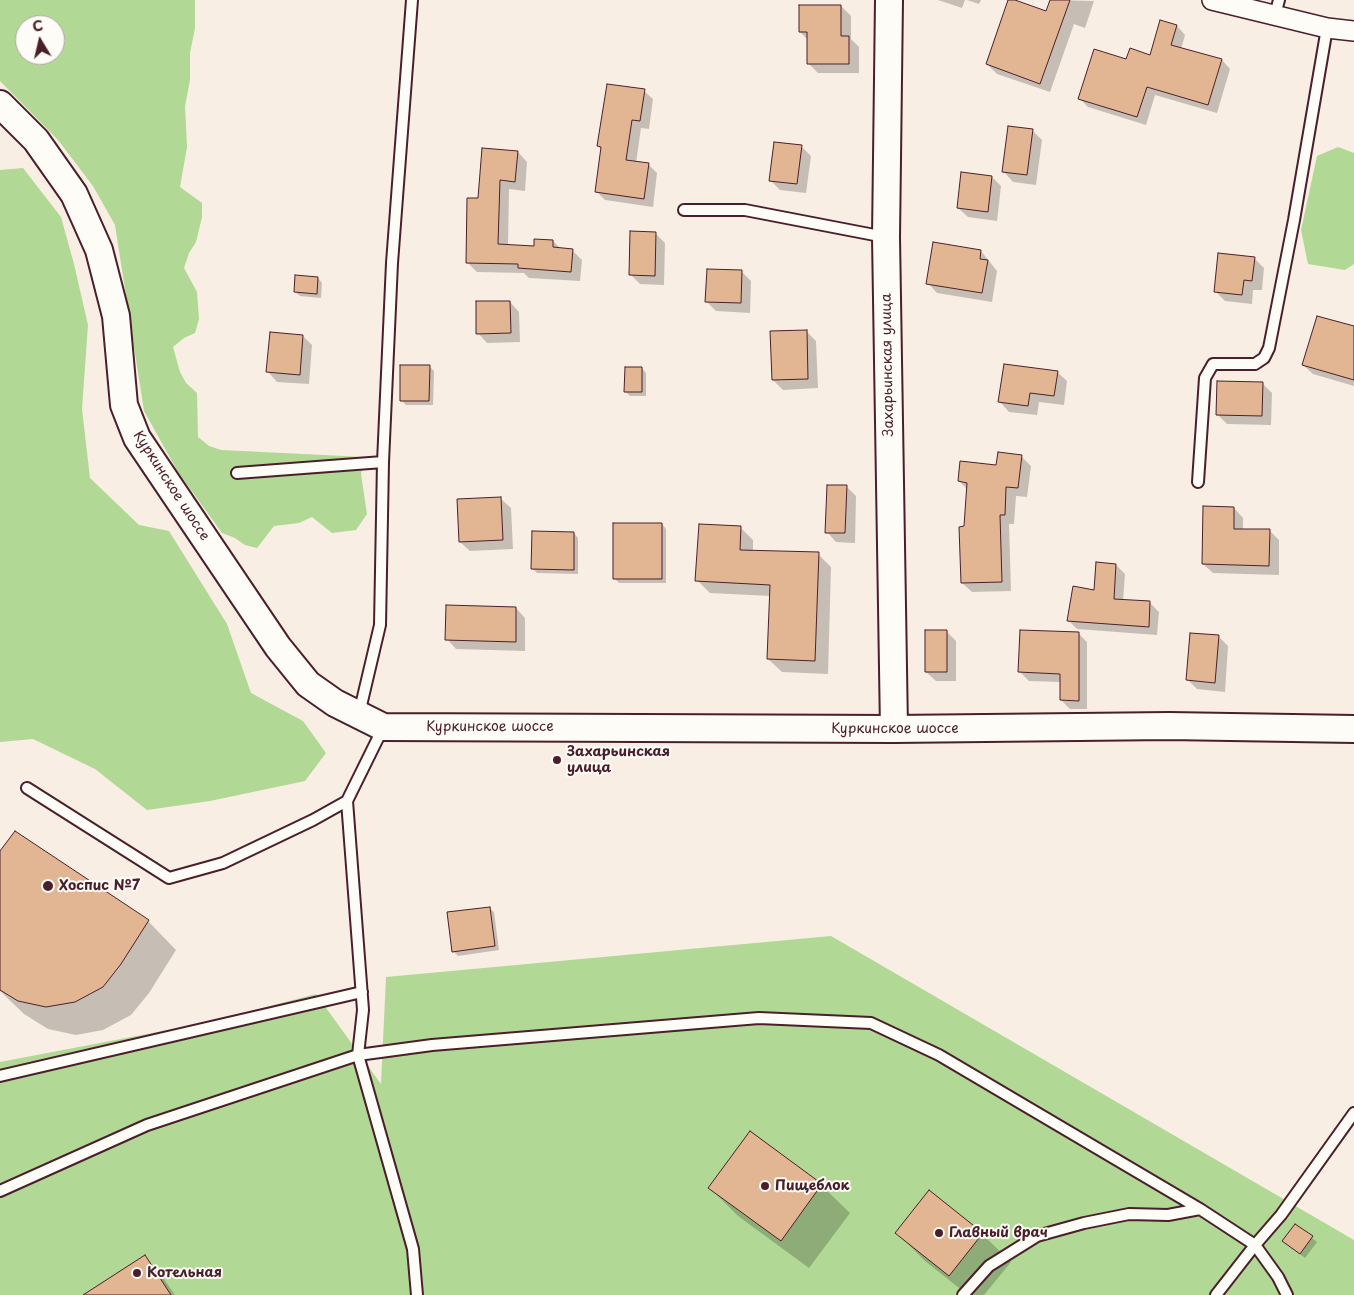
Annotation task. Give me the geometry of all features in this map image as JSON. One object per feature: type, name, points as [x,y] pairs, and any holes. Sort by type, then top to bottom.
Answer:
[{"type":"main road","name":"Захарьинская улица","points":[[889,0],[886,237],[894,729]]},
{"type":"main road","name":"Куркинское шоссе","points":[[0,104],[36,140],[74,194],[98,250],[116,316],[124,405],[137,438],[290,662],[308,684],[335,703],[383,728],[894,729],[1169,726],[1354,729]]},
{"type":"street","points":[[1212,0],[1277,8],[1327,28],[1354,31]]},
{"type":"lane","points":[[359,714],[380,625],[383,462],[392,262],[412,0]]},
{"type":"lane","points":[[1198,482],[1205,378],[1213,364],[1255,364],[1264,358],[1269,348],[1327,28]]},
{"type":"lane","points":[[684,210],[746,210],[886,237]]},
{"type":"lane","points":[[238,473],[383,462]]},
{"type":"lane","points":[[383,728],[347,801],[363,1010],[358,1055],[413,1249],[417,1295]]},
{"type":"lane","points":[[27,788],[169,878],[223,863],[313,820],[347,801]]},
{"type":"lane","points":[[0,1076],[362,992]]},
{"type":"lane","points":[[0,1191],[147,1125],[358,1055],[442,1044],[759,1018],[871,1023],[939,1056],[1200,1209],[1255,1245],[1278,1277],[1287,1295]]},
{"type":"lane","points":[[1216,1295],[1281,1215],[1354,1113]]},
{"type":"lane","points":[[963,1295],[989,1266],[1037,1236],[1084,1223],[1129,1214],[1168,1215],[1200,1209]]},
{"type":"green space","points":[[0,0],[195,0],[195,28],[190,53],[190,80],[185,106],[187,147],[180,187],[202,203],[202,217],[196,242],[189,253],[184,268],[197,292],[199,319],[195,333],[184,338],[173,347],[180,372],[186,383],[197,393],[198,437],[209,446],[221,450],[364,457],[361,474],[367,514],[356,530],[332,533],[312,517],[299,523],[274,526],[257,548],[245,545],[235,538],[222,533],[178,472],[144,411],[115,225],[93,186],[58,140],[0,81]]},
{"type":"green space","points":[[1338,147],[1354,153],[1354,264],[1345,270],[1308,264],[1301,230],[1317,156]]},
{"type":"green space","points":[[23,168],[61,217],[88,325],[82,409],[90,478],[139,525],[169,531],[227,624],[251,693],[303,721],[326,753],[305,781],[210,801],[147,810],[95,769],[33,739],[0,742],[0,170]]},
{"type":"green space","points":[[831,936],[1354,1240],[1354,1295],[0,1295],[0,1062],[205,1023],[316,994],[381,1084],[386,977]]},
{"type":"building","points":[[1008,0],[1015,0],[1046,11],[1050,0],[1070,0],[1040,84],[986,64]]},
{"type":"building","points":[[799,5],[841,5],[841,36],[849,36],[849,64],[807,64],[807,32],[799,32]]},
{"type":"building","points":[[1160,20],[1177,25],[1171,45],[1222,59],[1208,105],[1147,87],[1137,117],[1078,99],[1094,49],[1126,59],[1130,48],[1150,55]]},
{"type":"building","points":[[607,84],[645,89],[640,121],[632,120],[626,160],[649,163],[644,199],[595,192],[601,147],[597,146]]},
{"type":"building","points":[[1008,126],[1033,129],[1027,175],[1002,172]]},
{"type":"building","points":[[774,142],[802,145],[797,184],[769,181]]},
{"type":"building","points":[[482,148],[518,151],[515,182],[500,180],[498,244],[534,246],[534,239],[553,240],[553,247],[573,249],[571,272],[518,268],[518,264],[466,263],[467,198],[478,198]]},
{"type":"building","points":[[961,172],[992,176],[988,212],[957,208]]},
{"type":"building","points":[[630,231],[656,232],[655,276],[629,275]]},
{"type":"building","points":[[933,242],[981,250],[980,259],[988,260],[982,293],[926,284]]},
{"type":"building","points":[[1218,253],[1255,257],[1252,281],[1244,280],[1242,295],[1214,292]]},
{"type":"building","points":[[707,269],[742,270],[741,303],[705,302]]},
{"type":"building","points":[[295,275],[318,277],[317,294],[294,292]]},
{"type":"building","points":[[476,301],[510,301],[511,333],[476,334]]},
{"type":"building","points":[[1317,316],[1354,326],[1354,380],[1302,365]]},
{"type":"building","points":[[807,330],[808,379],[772,380],[770,331]]},
{"type":"building","points":[[270,332],[303,335],[300,375],[266,372]]},
{"type":"building","points":[[1004,364],[1058,371],[1054,396],[1030,393],[1028,406],[998,402]]},
{"type":"building","points":[[400,365],[430,365],[429,401],[400,401]]},
{"type":"building","points":[[625,367],[642,367],[642,392],[624,392]]},
{"type":"building","points":[[1217,381],[1263,382],[1262,416],[1216,415]]},
{"type":"building","points":[[998,452],[1022,455],[1018,488],[1006,487],[1005,515],[1000,515],[1002,582],[961,583],[959,527],[964,526],[967,483],[958,481],[960,461],[996,465]]},
{"type":"building","points":[[827,485],[847,485],[845,533],[825,533]]},
{"type":"building","points":[[501,497],[503,540],[459,542],[457,499]]},
{"type":"building","points":[[1203,506],[1234,507],[1234,529],[1270,529],[1269,566],[1202,564]]},
{"type":"building","points":[[613,523],[662,523],[662,579],[613,579]]},
{"type":"building","points":[[699,524],[741,526],[740,550],[819,552],[815,661],[767,659],[770,585],[695,581]]},
{"type":"building","points":[[532,531],[574,532],[574,570],[531,569]]},
{"type":"building","points":[[1096,562],[1116,564],[1114,599],[1150,601],[1149,627],[1067,621],[1073,586],[1094,590]]},
{"type":"building","points":[[446,605],[516,607],[516,642],[445,640]]},
{"type":"building","points":[[925,630],[947,630],[947,672],[925,672]]},
{"type":"building","points":[[1020,630],[1079,632],[1079,701],[1060,700],[1060,674],[1018,672]]},
{"type":"building","points":[[1190,633],[1219,635],[1215,683],[1186,680]]},
{"type":"building","name":"Хоспис №7","points":[[15,831],[149,920],[121,964],[103,987],[75,1002],[46,1007],[18,1001],[0,990],[0,851]]},
{"type":"building","points":[[490,907],[495,946],[452,952],[447,912]]},
{"type":"building","name":"Пищеблок","points":[[750,1131],[822,1184],[781,1241],[708,1188]]},
{"type":"building","name":"Главный врач","points":[[929,1190],[983,1233],[949,1276],[895,1233]]},
{"type":"building","points":[[1295,1224],[1313,1236],[1300,1254],[1282,1241]]},
{"type":"building","name":"Котельная","points":[[145,1255],[171,1295],[83,1295]]},
{"type":"place","name":"Захарьинская улица","points":[[557,760]]},
{"type":"place","name":"Хоспис №7","points":[[48,886]]},
{"type":"place","name":"Пищеблок","points":[[765,1186]]},
{"type":"place","name":"Главный врач","points":[[939,1233]]},
{"type":"place","name":"Котельная","points":[[137,1273]]}]
